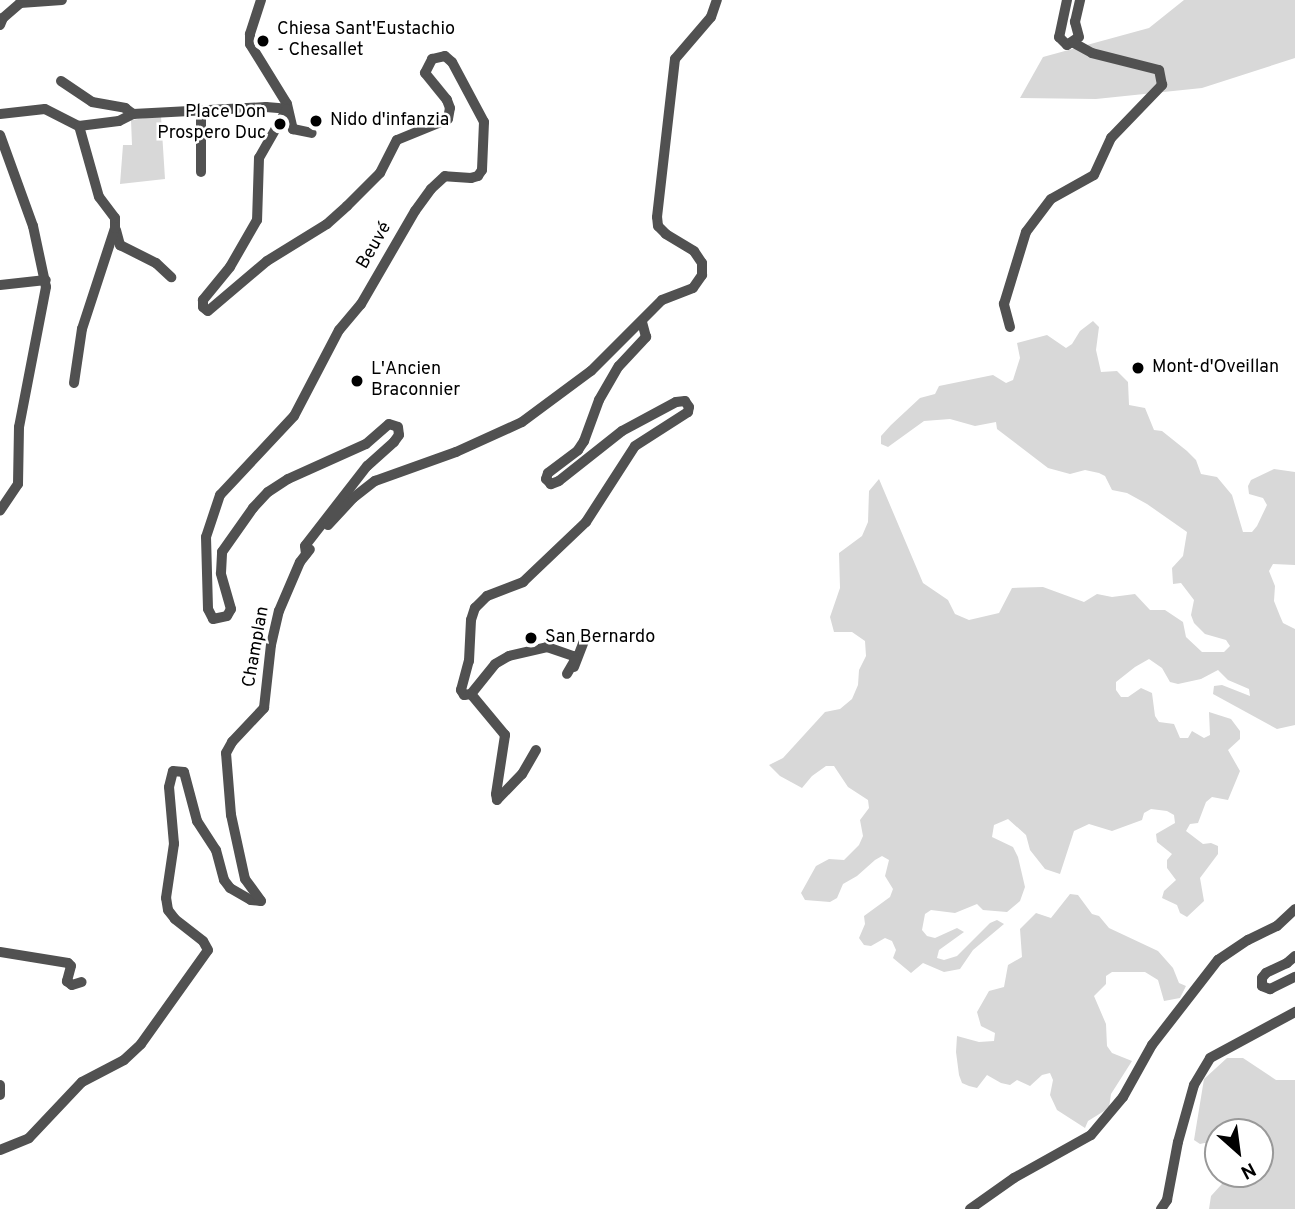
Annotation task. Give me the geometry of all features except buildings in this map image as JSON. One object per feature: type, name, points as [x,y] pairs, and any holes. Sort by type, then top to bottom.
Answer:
[{"type":"street","points":[[0,25],[20,3],[62,0]]},
{"type":"street","points":[[261,0],[250,34],[250,44],[287,109],[293,129],[312,133]]},
{"type":"street","points":[[306,554],[353,498],[375,481],[456,452],[523,422],[591,371],[662,300],[694,288],[702,275],[702,263],[694,251],[658,226],[657,217],[675,59],[710,17],[717,0]]},
{"type":"street","points":[[1067,0],[1059,37],[1068,45],[1079,37],[1075,22],[1080,0]]},
{"type":"street","points":[[1010,327],[1004,304],[1026,232],[1051,199],[1094,175],[1111,138],[1163,85],[1159,70],[1092,52],[1074,43]]},
{"type":"street","name":"Beuvé","points":[[287,109],[259,158],[257,220],[230,267],[203,300],[205,310],[215,307],[284,250],[327,224],[374,180],[397,140],[448,119],[450,108],[447,100],[425,73],[432,59],[445,56],[452,62],[486,129],[482,170],[478,176],[445,176],[431,189],[415,211],[361,304],[339,330],[294,416],[220,495],[206,537],[208,609],[213,619],[227,616],[232,609],[221,573],[222,552],[253,508],[268,492],[288,479],[366,444],[389,424],[398,427],[399,435],[394,442],[367,466],[305,546],[306,554]]},
{"type":"street","points":[[61,81],[92,102],[125,108],[133,114]]},
{"type":"street","points":[[0,114],[45,109],[79,126],[119,121],[133,114],[287,109]]},
{"type":"street","points":[[201,111],[201,172]]},
{"type":"street","points":[[79,126],[99,197],[115,218],[120,245],[156,263],[171,278]]},
{"type":"street","points":[[0,135],[33,226],[46,280],[45,303],[19,427],[20,473],[13,495],[0,511]]},
{"type":"street","points":[[74,383],[82,329],[115,228]]},
{"type":"street","points":[[0,285],[46,280]]},
{"type":"street","points":[[584,641],[579,663],[567,674],[575,660],[573,656],[547,647],[509,656],[495,664],[471,694],[464,695],[461,690],[469,661],[471,620],[475,608],[487,596],[523,582],[534,573],[586,522],[614,474],[635,446],[688,412],[689,407],[685,401],[676,402],[622,431],[559,481],[551,484],[546,479],[548,473],[578,450],[599,400],[619,366],[646,337],[642,322]]},
{"type":"street","name":"Champlan","points":[[0,1150],[29,1138],[82,1082],[124,1060],[141,1044],[205,956],[207,945],[168,910],[166,898],[174,844],[171,774],[176,769],[184,772],[197,821],[216,850],[224,880],[230,888],[259,902],[261,897],[245,879],[231,815],[226,753],[232,742],[264,708],[271,645],[279,611],[306,554]]},
{"type":"street","points":[[471,694],[505,735],[497,800],[522,774],[536,750]]},
{"type":"street","points":[[970,1209],[1014,1178],[1091,1135],[1123,1097],[1152,1045],[1218,960],[1248,940],[1277,926],[1295,909]]},
{"type":"street","points":[[0,952],[68,963],[71,966],[67,981],[72,985],[82,982]]},
{"type":"street","points":[[1295,956],[1266,973],[1262,978],[1262,986],[1270,989],[1295,977]]},
{"type":"street","points":[[1161,1209],[1167,1200],[1178,1142],[1195,1086],[1210,1058],[1295,1012]]},
{"type":"street","points":[[0,1085],[0,1095]]},
{"type":"shaded area","points":[[1184,0],[1295,0],[1295,58],[1202,88],[1096,99],[1020,98],[1043,57],[1149,28]]},
{"type":"shaded area","points":[[161,116],[165,179],[120,184],[123,145],[132,145],[131,120]]},
{"type":"shaded area","points":[[1093,321],[1099,327],[1096,350],[1101,372],[1117,371],[1128,382],[1129,405],[1145,408],[1154,430],[1162,431],[1187,451],[1196,460],[1201,474],[1217,477],[1232,495],[1243,532],[1252,532],[1267,505],[1263,498],[1249,494],[1248,486],[1251,480],[1274,469],[1295,472],[1295,565],[1273,564],[1269,571],[1275,586],[1274,601],[1283,623],[1295,629],[1295,725],[1277,729],[1213,694],[1214,686],[1222,685],[1250,696],[1249,689],[1228,680],[1218,670],[1201,679],[1178,684],[1170,682],[1162,668],[1149,659],[1135,667],[1116,682],[1116,690],[1121,697],[1128,697],[1141,688],[1152,693],[1155,716],[1159,722],[1174,724],[1180,738],[1188,738],[1192,731],[1204,738],[1210,735],[1209,712],[1231,719],[1240,731],[1240,739],[1228,750],[1240,771],[1228,800],[1212,797],[1206,802],[1198,823],[1190,824],[1186,831],[1203,844],[1218,846],[1218,854],[1200,878],[1204,901],[1187,917],[1180,913],[1177,905],[1162,898],[1164,891],[1176,880],[1167,868],[1167,860],[1172,854],[1157,842],[1156,834],[1175,823],[1174,815],[1167,811],[1151,809],[1144,813],[1142,820],[1112,831],[1089,824],[1074,831],[1060,874],[1045,869],[1030,850],[1026,835],[1008,819],[994,825],[992,837],[1013,847],[1018,857],[1025,887],[1020,901],[1007,912],[983,910],[977,904],[955,913],[931,910],[925,914],[922,930],[927,936],[935,938],[957,928],[964,932],[939,950],[937,958],[944,960],[957,956],[990,923],[997,920],[1004,924],[973,950],[960,969],[944,972],[923,963],[911,973],[893,958],[896,950],[892,941],[885,938],[871,946],[864,945],[859,938],[865,924],[864,916],[890,897],[893,889],[885,876],[889,860],[882,856],[875,860],[843,884],[837,898],[830,902],[805,900],[801,893],[816,866],[829,859],[844,860],[859,845],[863,836],[860,820],[869,808],[868,800],[848,787],[834,766],[826,766],[802,788],[780,776],[769,765],[783,758],[825,712],[840,709],[852,699],[858,685],[859,670],[866,656],[865,641],[852,632],[834,632],[830,617],[840,588],[839,553],[862,536],[868,522],[869,491],[879,479],[923,583],[948,600],[955,614],[969,620],[999,613],[1012,588],[1043,587],[1084,602],[1097,594],[1112,597],[1135,594],[1150,610],[1165,610],[1183,622],[1186,637],[1202,652],[1224,652],[1230,646],[1226,640],[1205,634],[1194,623],[1191,615],[1194,600],[1181,583],[1173,584],[1172,568],[1183,556],[1187,532],[1147,504],[1127,493],[1112,490],[1105,476],[1085,470],[1070,474],[1048,468],[997,429],[996,422],[975,426],[950,419],[924,421],[888,447],[881,444],[881,436],[891,425],[920,398],[935,394],[939,386],[993,375],[1006,383],[1013,380],[1020,358],[1017,343],[1047,335],[1066,348],[1080,331]]},
{"type":"shaded area","points":[[1070,894],[1078,895],[1092,914],[1099,916],[1109,928],[1158,951],[1173,968],[1179,983],[1186,986],[1180,998],[1164,1001],[1158,980],[1145,972],[1112,972],[1106,976],[1106,984],[1094,996],[1106,1024],[1107,1046],[1112,1053],[1132,1061],[1111,1094],[1109,1108],[1088,1121],[1085,1128],[1057,1110],[1050,1095],[1053,1080],[1050,1073],[1042,1075],[1030,1086],[1017,1080],[1010,1085],[1001,1083],[987,1075],[977,1088],[962,1083],[956,1052],[957,1036],[979,1042],[994,1041],[995,1033],[981,1026],[977,1012],[989,991],[1004,987],[1008,965],[1022,957],[1020,929],[1036,913],[1051,918]]},
{"type":"shaded area","points":[[1227,1058],[1243,1058],[1276,1080],[1295,1080],[1295,1209],[1209,1209],[1211,1196],[1218,1188],[1274,1188],[1274,1118],[1204,1118],[1204,1143],[1200,1144],[1194,1140],[1204,1079]]},
{"type":"place","name":"Chiesa Sant'Eustachio - Chesallet","points":[[263,41]]},
{"type":"place","name":"Nido d'infanzia","points":[[316,121]]},
{"type":"place","name":"Place Don Prospero Duc","points":[[280,124]]},
{"type":"place","name":"Mont-d'Oveillan","points":[[1138,368]]},
{"type":"place","name":"L'Ancien Braconnier","points":[[357,381]]},
{"type":"place","name":"San Bernardo","points":[[531,638]]}]
